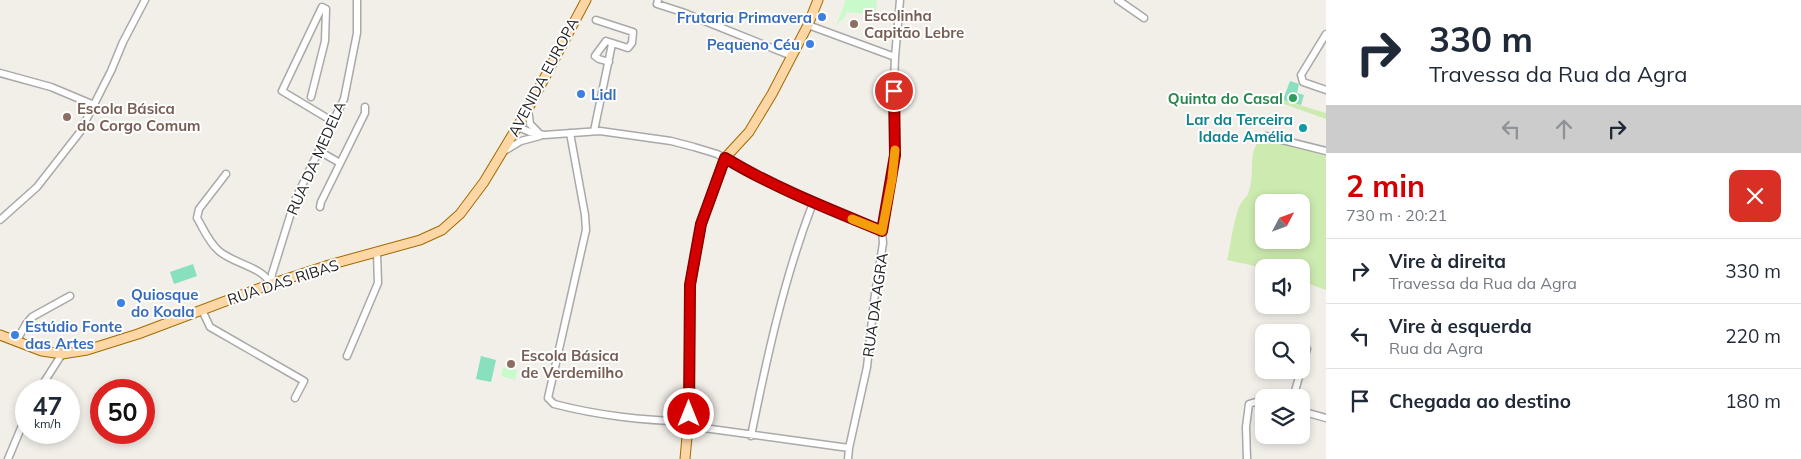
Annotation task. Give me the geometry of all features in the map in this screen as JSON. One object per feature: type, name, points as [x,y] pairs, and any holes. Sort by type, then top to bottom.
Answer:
[{"type":"main road","name":"AVENIDA EUROPA","points":[[484,182],[518,127],[586,0]]},
{"type":"main road","points":[[685,459],[689,424],[690,285],[701,224],[725,158],[749,132],[792,56],[818,0]]},
{"type":"main road","name":"RUA DAS RIBAS","points":[[0,335],[42,351],[62,354],[87,350],[122,339],[271,284],[329,265],[420,240],[442,230],[460,214],[484,182]]},
{"type":"street","points":[[0,220],[36,187],[80,132],[145,0]]},
{"type":"street","name":"RUA DA MEDELA","points":[[271,284],[272,274],[295,200],[344,98],[357,33],[357,0]]},
{"type":"street","points":[[658,0],[657,4],[690,15],[792,56]]},
{"type":"street","name":"RUA DA AGRA","points":[[848,459],[867,367],[874,301],[883,243],[882,231],[895,155],[893,107],[900,0]]},
{"type":"street","points":[[1118,0],[1144,18]]},
{"type":"street","points":[[311,97],[325,41],[326,9],[322,7],[282,91],[332,121]]},
{"type":"street","points":[[596,20],[633,32],[632,43],[628,48],[606,41],[595,56],[598,59],[609,62]]},
{"type":"street","points":[[808,25],[895,57]]},
{"type":"street","points":[[312,27],[319,26],[325,29]]},
{"type":"street","points":[[1326,34],[1301,75],[1303,82],[1326,90]]},
{"type":"street","points":[[594,131],[612,44]]},
{"type":"street","points":[[0,73],[51,87],[94,105]]},
{"type":"street","points":[[320,208],[320,202],[365,113],[365,107]]},
{"type":"street","points":[[528,109],[528,119],[532,127],[544,135]]},
{"type":"street","points":[[518,127],[544,135]]},
{"type":"street","points":[[518,127],[528,138]]},
{"type":"street","points":[[501,154],[512,145],[528,138],[594,131],[671,141],[717,154],[745,171],[813,203],[882,231]]},
{"type":"street","points":[[570,133],[586,230],[548,398],[554,404],[603,415],[689,424],[751,436],[849,448]]},
{"type":"street","points":[[1266,136],[1326,151]]},
{"type":"street","points":[[319,151],[340,163]]},
{"type":"street","points":[[226,174],[199,209],[197,218],[216,249],[225,256],[266,276],[271,284]]},
{"type":"street","points":[[751,436],[785,287],[799,238],[813,203]]},
{"type":"street","points":[[347,356],[378,282],[377,253]]},
{"type":"street","points":[[16,342],[32,317],[70,296]]},
{"type":"street","points":[[202,310],[210,327],[304,381],[295,398]]},
{"type":"street","points":[[47,379],[62,354]]},
{"type":"street","points":[[1247,459],[1249,404],[1255,402]]},
{"type":"street","points":[[1310,414],[1326,418]]},
{"type":"street","points":[[8,459],[15,442]]},
{"type":"green space","points":[[846,0],[877,0],[875,22],[868,22],[867,14],[847,12],[843,20],[836,26]]},
{"type":"green space","name":"Quinta do Casal","points":[[1290,81],[1299,84],[1297,93],[1304,95],[1301,105],[1283,100]]},
{"type":"green space","points":[[1283,100],[1326,113],[1326,119],[1281,103]]},
{"type":"green space","points":[[1266,136],[1326,151],[1326,290],[1310,284],[1310,259],[1255,259],[1255,266],[1227,260],[1237,213],[1240,204],[1249,191],[1252,158],[1256,146]]},
{"type":"green space","points":[[193,264],[197,276],[174,284],[170,272]]},
{"type":"green space","points":[[481,356],[496,360],[491,382],[476,379]]},
{"type":"green space","points":[[503,367],[517,370],[515,380],[501,376]]},
{"type":"slow traffic","points":[[852,219],[882,231],[892,179],[895,150]]},
{"type":"place","name":"Frutaria Primavera","points":[[822,17]]},
{"type":"place","name":"Escolinha Capitão Lebre","points":[[854,24]]},
{"type":"place","name":"Pequeno Céu","points":[[810,44]]},
{"type":"place","name":"Lidl","points":[[581,94]]},
{"type":"place","name":"Quinta do Casal","points":[[1293,98]]},
{"type":"place","name":"Escola Básica do Corgo Comum","points":[[67,117]]},
{"type":"place","name":"Lar da Terceira Idade Amélia","points":[[1303,128]]},
{"type":"place","name":"Quiosque do Koala","points":[[121,303]]},
{"type":"place","name":"Estúdio Fonte das Artes","points":[[15,335]]},
{"type":"place","name":"Escola Básica de Verdemilho","points":[[511,364]]},
{"type":"route","points":[[689,414],[690,285],[701,224],[725,158],[745,171],[813,203],[882,231],[895,155],[894,91]]}]
